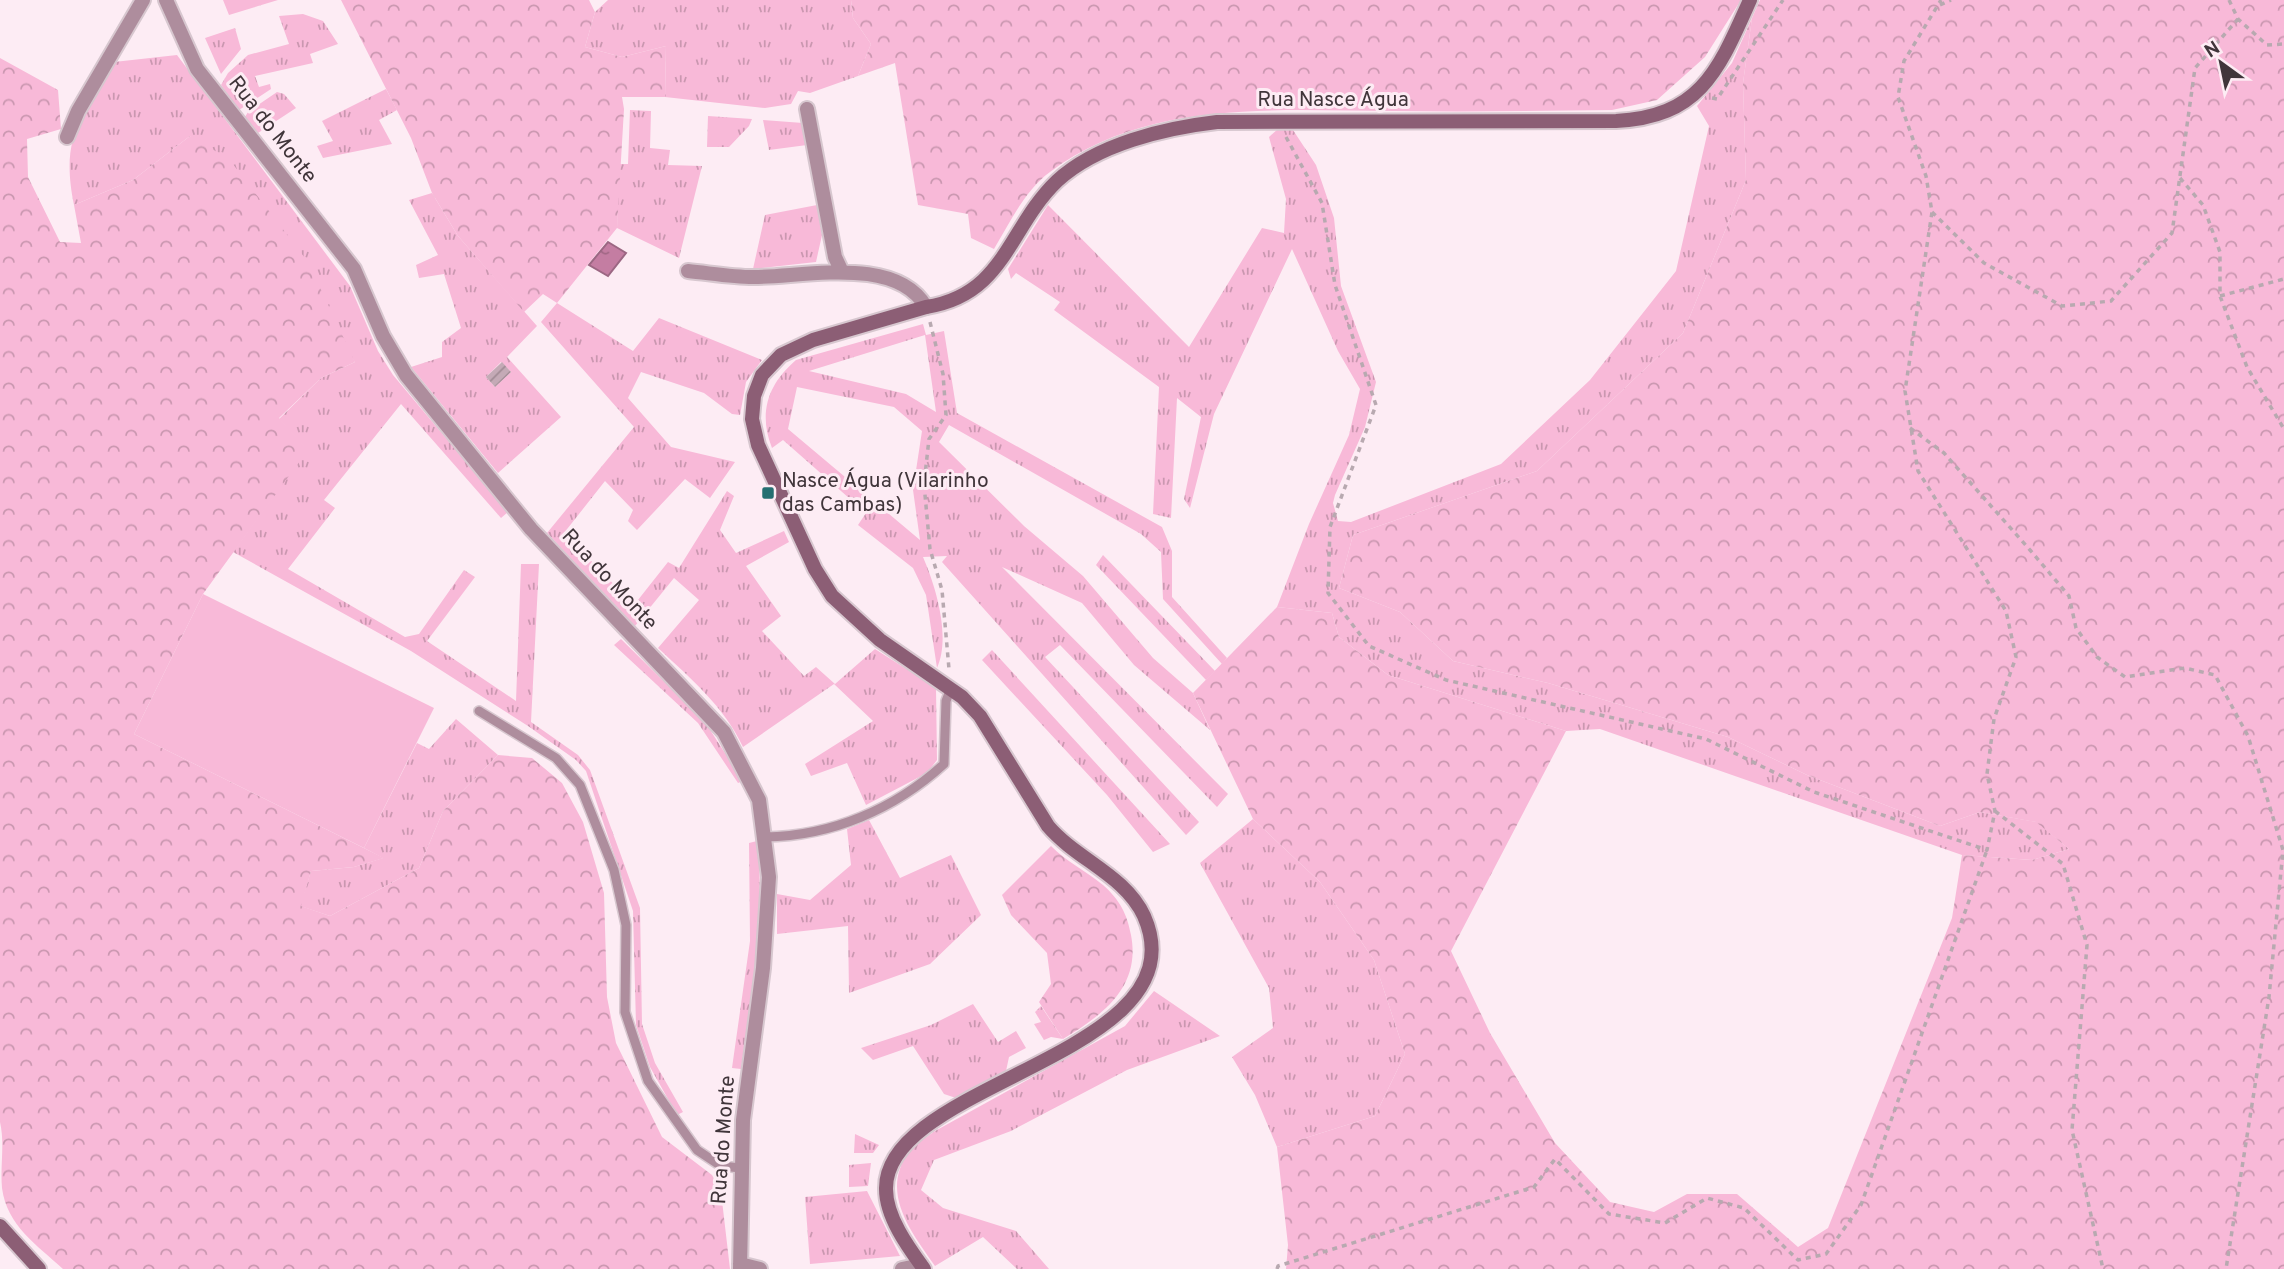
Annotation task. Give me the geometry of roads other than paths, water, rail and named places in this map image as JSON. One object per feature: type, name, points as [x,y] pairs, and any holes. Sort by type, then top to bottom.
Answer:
[{"type":"main road","name":"Rua Nasce Água","points":[[923,1267],[899,1230],[887,1202],[887,1174],[899,1152],[925,1127],[1125,1009],[1145,981],[1150,956],[1149,930],[1137,903],[1115,879],[1062,842],[1027,794],[980,716],[951,688],[880,640],[832,596],[815,569],[766,467],[752,419],[754,396],[762,375],[793,347],[926,307],[946,304],[983,282],[1006,255],[1047,192],[1065,174],[1088,160],[1132,142],[1217,122],[1636,120],[1657,115],[1696,95],[1720,64],[1750,0]]},
{"type":"main road","points":[[0,1226],[39,1269]]},
{"type":"street","points":[[67,137],[78,111],[143,0]]},
{"type":"street","name":"Rua do Monte","points":[[166,0],[197,69],[354,269],[383,336],[407,375],[531,529],[724,732],[759,800],[769,877],[763,968],[743,1120],[740,1266]]},
{"type":"street","points":[[807,109],[835,257],[842,272]]},
{"type":"street","points":[[688,271],[752,277],[842,272],[897,280],[918,293],[926,307]]},
{"type":"street","points":[[740,1266],[760,1269]]},
{"type":"street","points":[[902,1269],[923,1267]]},
{"type":"lane","points":[[765,837],[789,837],[837,827],[922,784],[944,764],[946,701],[951,688]]},
{"type":"lane","points":[[479,710],[556,758],[580,785],[614,870],[626,925],[625,1012],[648,1081],[697,1150],[721,1167],[741,1168]]},
{"type":"water","points":[[608,242],[626,253],[608,276],[589,265]]},
{"type":"place","name":"Nasce Água (Vilarinho das Cambas)","points":[[768,493]]}]
